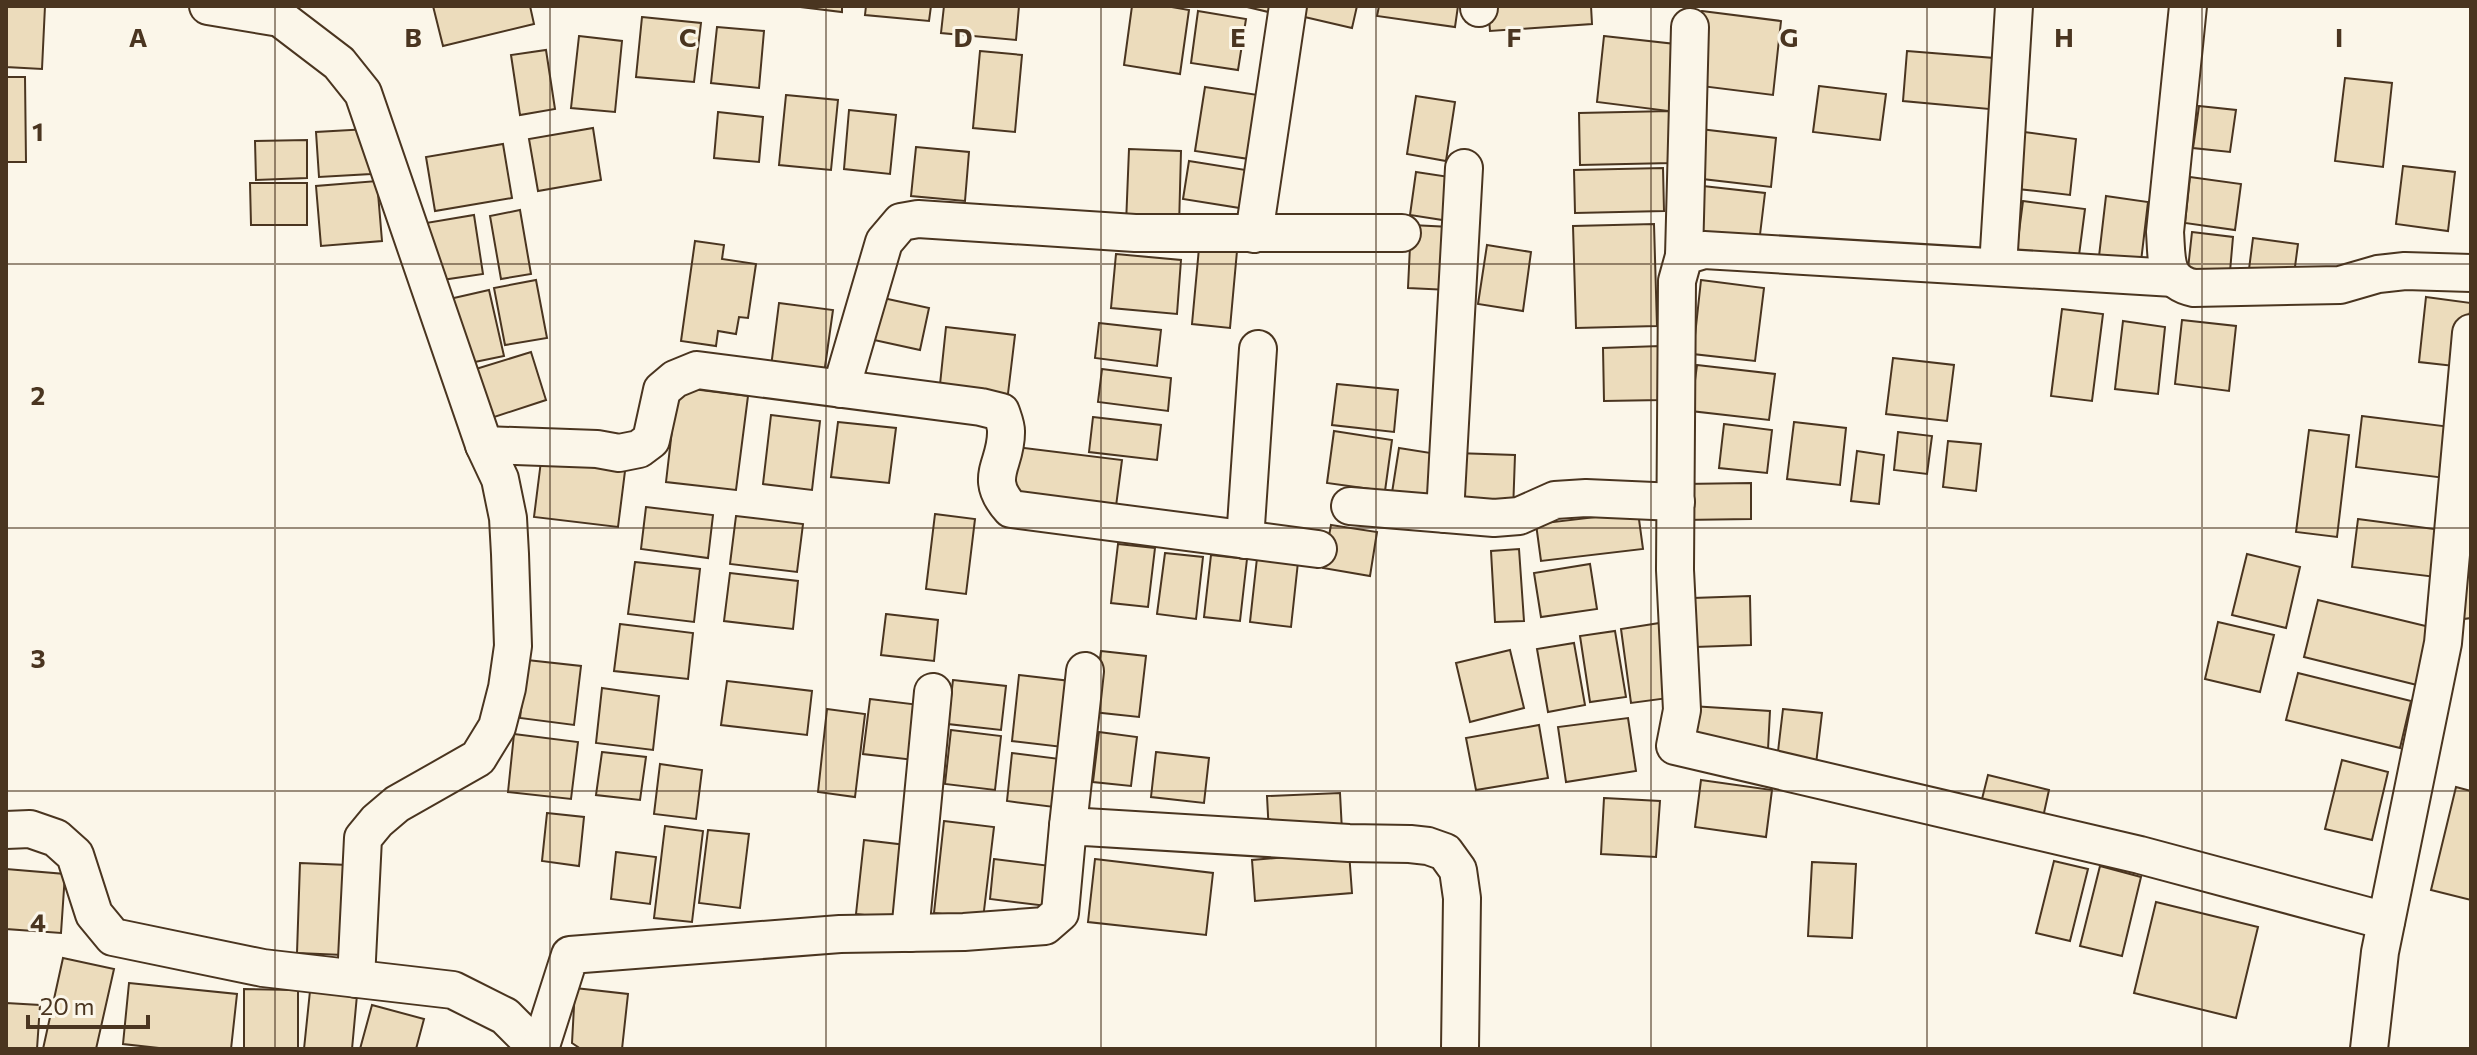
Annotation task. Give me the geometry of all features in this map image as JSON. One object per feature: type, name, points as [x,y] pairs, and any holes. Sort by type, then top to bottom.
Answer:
[{"type":"street","points":[[208,6],[281,12],[339,63],[363,93],[484,445],[500,479],[508,518],[513,646],[497,727],[478,758],[397,804],[363,838],[356,979]]},
{"type":"street","points":[[1254,234],[1288,6]]},
{"type":"street","points":[[1998,267],[2014,6]]},
{"type":"street","points":[[2188,6],[2165,232],[2167,264],[2181,285],[2194,288],[2340,285],[2378,274],[2405,271],[2471,273]]},
{"type":"street","points":[[1690,27],[1684,256],[1677,281],[1675,570],[1682,710],[1675,746],[2140,855],[2386,921]]},
{"type":"street","points":[[1445,514],[1464,168]]},
{"type":"street","points":[[841,389],[884,242],[901,222],[918,219],[1135,233],[1402,233]]},
{"type":"street","points":[[1684,256],[1704,250],[2174,278]]},
{"type":"street","points":[[2369,1049],[2386,921],[2457,640],[2471,333]]},
{"type":"street","points":[[1245,540],[1258,349]]},
{"type":"street","points":[[484,445],[597,449],[619,453],[639,449],[651,440],[662,390],[675,379],[697,370],[1001,412],[1006,430],[997,479],[999,496],[1011,509],[1318,549]]},
{"type":"street","points":[[1350,506],[1494,518],[1519,516],[1555,500],[1586,498],[1676,502]]},
{"type":"street","points":[[6,830],[30,829],[56,838],[75,855],[94,914],[113,937],[263,968],[453,990],[505,1016],[539,1049],[570,955],[840,934],[1045,926],[1053,921],[1060,913],[1085,671]]},
{"type":"street","points":[[910,933],[933,692]]},
{"type":"street","points":[[1068,826],[1410,844],[1445,852],[1458,870],[1462,898],[1460,1049]]},
{"type":"building","points":[[7,6],[45,6],[42,69],[6,67]]},
{"type":"building","points":[[433,6],[530,6],[534,24],[443,46]]},
{"type":"building","points":[[792,6],[842,6],[842,12]]},
{"type":"building","points":[[866,6],[931,6],[929,21],[865,15]]},
{"type":"building","points":[[944,6],[1019,6],[1016,40],[941,33]]},
{"type":"building","points":[[1132,6],[1189,10],[1180,74],[1124,65]]},
{"type":"building","points":[[1243,6],[1283,6],[1281,15]]},
{"type":"building","points":[[1299,6],[1357,6],[1352,28],[1296,15]]},
{"type":"building","points":[[1379,6],[1458,6],[1455,27],[1377,16]]},
{"type":"building","points":[[1488,6],[1591,6],[1592,24],[1490,31]]},
{"type":"building","points":[[1198,11],[1246,19],[1238,70],[1191,63]]},
{"type":"building","points":[[1702,11],[1781,21],[1773,95],[1693,85]]},
{"type":"building","points":[[642,17],[701,23],[694,82],[636,77]]},
{"type":"building","points":[[717,27],[764,31],[759,88],[711,83]]},
{"type":"building","points":[[579,36],[622,41],[615,112],[571,108]]},
{"type":"building","points":[[1604,36],[1684,45],[1676,112],[1597,102]]},
{"type":"building","points":[[546,50],[555,109],[520,115],[511,55]]},
{"type":"building","points":[[980,51],[1022,55],[1015,132],[973,128]]},
{"type":"building","points":[[1907,51],[1994,58],[1989,109],[1903,101]]},
{"type":"building","points":[[6,77],[25,77],[26,162],[6,162]]},
{"type":"building","points":[[2345,78],[2392,83],[2383,167],[2335,161]]},
{"type":"building","points":[[1819,86],[1886,94],[1880,140],[1813,132]]},
{"type":"building","points":[[1205,87],[1258,95],[1249,159],[1195,151]]},
{"type":"building","points":[[786,95],[838,100],[831,170],[779,165]]},
{"type":"building","points":[[1416,96],[1455,102],[1446,161],[1407,154]]},
{"type":"building","points":[[2199,106],[2236,110],[2230,152],[2193,148]]},
{"type":"building","points":[[849,110],[896,115],[890,174],[844,169]]},
{"type":"building","points":[[1670,111],[1672,163],[1580,165],[1579,113]]},
{"type":"building","points":[[718,112],[763,117],[759,162],[714,158]]},
{"type":"building","points":[[593,128],[601,180],[538,191],[529,139]]},
{"type":"building","points":[[368,129],[371,174],[319,177],[316,132]]},
{"type":"building","points":[[1700,129],[1776,138],[1771,187],[1694,178]]},
{"type":"building","points":[[2024,132],[2076,139],[2070,195],[2018,189]]},
{"type":"building","points":[[307,140],[307,178],[256,180],[255,141]]},
{"type":"building","points":[[503,144],[512,198],[435,211],[426,157]]},
{"type":"building","points":[[916,147],[969,152],[965,201],[911,196]]},
{"type":"building","points":[[1129,149],[1181,151],[1179,227],[1126,224]]},
{"type":"building","points":[[1189,161],[1252,171],[1246,209],[1183,199]]},
{"type":"building","points":[[2403,166],[2455,172],[2448,231],[2396,224]]},
{"type":"building","points":[[1663,168],[1664,211],[1575,213],[1574,170]]},
{"type":"building","points":[[1416,172],[1456,178],[1449,221],[1410,215]]},
{"type":"building","points":[[2190,177],[2241,184],[2235,230],[2185,223]]},
{"type":"building","points":[[377,181],[382,241],[321,246],[316,186]]},
{"type":"building","points":[[250,183],[307,183],[307,225],[251,225]]},
{"type":"building","points":[[1703,186],[1765,193],[1759,243],[1697,236]]},
{"type":"building","points":[[2106,196],[2148,202],[2140,270],[2098,265]]},
{"type":"building","points":[[2023,201],[2085,209],[2078,263],[2016,255]]},
{"type":"building","points":[[520,210],[531,274],[501,279],[490,216]]},
{"type":"building","points":[[474,215],[483,274],[435,281],[426,223]]},
{"type":"building","points":[[1654,224],[1657,326],[1576,328],[1573,226]]},
{"type":"building","points":[[1411,225],[1451,227],[1449,290],[1408,288]]},
{"type":"building","points":[[2192,232],[2233,237],[2229,283],[2187,278]]},
{"type":"building","points":[[2253,238],[2298,244],[2293,282],[2248,277]]},
{"type":"building","points":[[695,241],[724,245],[722,259],[756,264],[748,318],[739,317],[736,334],[718,331],[716,346],[681,341]]},
{"type":"building","points":[[1487,245],[1531,252],[1523,311],[1478,304]]},
{"type":"building","points":[[1199,248],[1237,251],[1230,328],[1192,324]]},
{"type":"building","points":[[1116,254],[1181,260],[1177,314],[1111,308]]},
{"type":"building","points":[[536,280],[547,338],[505,345],[494,288]]},
{"type":"building","points":[[1701,280],[1764,288],[1755,361],[1693,354]]},
{"type":"building","points":[[489,290],[504,356],[460,365],[445,300]]},
{"type":"building","points":[[874,296],[929,308],[920,350],[865,338]]},
{"type":"building","points":[[2426,297],[2471,303],[2463,367],[2419,362]]},
{"type":"building","points":[[779,303],[833,310],[824,374],[771,367]]},
{"type":"building","points":[[2062,309],[2103,314],[2092,401],[2051,396]]},
{"type":"building","points":[[2182,320],[2236,326],[2229,391],[2175,384]]},
{"type":"building","points":[[2123,321],[2165,327],[2158,394],[2115,389]]},
{"type":"building","points":[[1099,323],[1161,330],[1157,366],[1095,358]]},
{"type":"building","points":[[946,327],[1015,335],[1007,402],[939,394]]},
{"type":"building","points":[[1660,346],[1662,400],[1604,401],[1603,348]]},
{"type":"building","points":[[531,352],[546,400],[479,422],[463,373]]},
{"type":"building","points":[[1893,358],[1954,365],[1947,421],[1886,414]]},
{"type":"building","points":[[1697,365],[1775,374],[1769,420],[1691,411]]},
{"type":"building","points":[[1102,369],[1171,378],[1168,411],[1098,402]]},
{"type":"building","points":[[1337,384],[1398,390],[1394,432],[1332,425]]},
{"type":"building","points":[[677,387],[748,396],[736,490],[666,482]]},
{"type":"building","points":[[771,415],[820,421],[812,490],[763,484]]},
{"type":"building","points":[[2362,416],[2451,427],[2445,478],[2356,467]]},
{"type":"building","points":[[1093,417],[1161,425],[1157,460],[1089,452]]},
{"type":"building","points":[[838,422],[896,428],[889,483],[831,477]]},
{"type":"building","points":[[1794,422],[1846,428],[1840,485],[1787,479]]},
{"type":"building","points":[[1724,424],[1772,430],[1767,473],[1719,468]]},
{"type":"building","points":[[2309,430],[2349,435],[2337,537],[2296,532]]},
{"type":"building","points":[[1334,431],[1392,440],[1385,491],[1327,483]]},
{"type":"building","points":[[1898,432],[1932,436],[1927,474],[1894,470]]},
{"type":"building","points":[[1948,441],[1981,444],[1976,491],[1943,487]]},
{"type":"building","points":[[1016,447],[1122,460],[1115,514],[1009,501]]},
{"type":"building","points":[[1399,448],[1437,454],[1430,505],[1391,499]]},
{"type":"building","points":[[1857,451],[1884,455],[1879,504],[1851,501]]},
{"type":"building","points":[[1455,453],[1515,455],[1513,512],[1454,510]]},
{"type":"building","points":[[541,461],[625,471],[618,527],[534,517]]},
{"type":"building","points":[[1751,483],[1751,519],[1683,520],[1683,484]]},
{"type":"building","points":[[646,507],[713,515],[708,558],[641,549]]},
{"type":"building","points":[[1638,512],[1643,549],[1541,561],[1536,524]]},
{"type":"building","points":[[935,514],[975,519],[966,594],[926,589]]},
{"type":"building","points":[[736,516],[803,524],[797,572],[730,564]]},
{"type":"building","points":[[2358,519],[2442,530],[2436,577],[2352,567]]},
{"type":"building","points":[[1331,525],[1377,532],[1370,576],[1323,568]]},
{"type":"building","points":[[1118,544],[1155,548],[1148,607],[1111,603]]},
{"type":"building","points":[[1519,549],[1524,621],[1495,622],[1491,551]]},
{"type":"building","points":[[1165,553],[1203,557],[1196,619],[1157,614]]},
{"type":"building","points":[[2247,554],[2300,567],[2286,628],[2232,615]]},
{"type":"building","points":[[1211,555],[1247,559],[1240,621],[1204,617]]},
{"type":"building","points":[[1257,558],[1298,562],[1291,627],[1250,622]]},
{"type":"building","points":[[635,562],[700,569],[694,622],[628,614]]},
{"type":"building","points":[[2461,563],[2471,563],[2471,618],[2463,619]]},
{"type":"building","points":[[1590,564],[1597,609],[1541,617],[1534,573]]},
{"type":"building","points":[[730,573],[798,581],[793,629],[724,621]]},
{"type":"building","points":[[1750,596],[1751,645],[1695,647],[1693,598]]},
{"type":"building","points":[[2318,600],[2438,629],[2425,687],[2304,657]]},
{"type":"building","points":[[886,614],[938,620],[934,661],[881,655]]},
{"type":"building","points":[[1666,622],[1676,697],[1631,703],[1621,629]]},
{"type":"building","points":[[2218,622],[2274,635],[2260,692],[2205,679]]},
{"type":"building","points":[[620,624],[693,633],[688,679],[614,671]]},
{"type":"building","points":[[1615,631],[1626,697],[1590,702],[1580,636]]},
{"type":"building","points":[[1574,643],[1585,705],[1548,712],[1537,649]]},
{"type":"building","points":[[1510,650],[1524,708],[1470,722],[1456,663]]},
{"type":"building","points":[[1101,651],[1146,656],[1139,717],[1093,712]]},
{"type":"building","points":[[527,660],[581,666],[574,725],[520,718]]},
{"type":"building","points":[[2298,673],[2411,701],[2400,748],[2286,720]]},
{"type":"building","points":[[1019,675],[1079,682],[1071,748],[1012,741]]},
{"type":"building","points":[[953,680],[1006,686],[1001,730],[948,724]]},
{"type":"building","points":[[727,681],[812,691],[807,735],[721,725]]},
{"type":"building","points":[[602,688],[659,696],[653,750],[596,743]]},
{"type":"building","points":[[870,699],[920,705],[914,760],[863,754]]},
{"type":"building","points":[[1691,706],[1770,711],[1768,749],[1688,744]]},
{"type":"building","points":[[827,709],[865,714],[855,797],[818,792]]},
{"type":"building","points":[[1783,709],[1822,713],[1816,764],[1777,760]]},
{"type":"building","points":[[1628,718],[1636,771],[1566,782],[1558,727]]},
{"type":"building","points":[[1539,725],[1548,778],[1476,790],[1466,738]]},
{"type":"building","points":[[951,730],[1001,736],[995,790],[945,784]]},
{"type":"building","points":[[1099,732],[1137,737],[1131,786],[1093,782]]},
{"type":"building","points":[[514,734],[578,742],[571,799],[508,792]]},
{"type":"building","points":[[602,752],[646,757],[640,800],[596,795]]},
{"type":"building","points":[[1156,752],[1209,758],[1204,803],[1151,797]]},
{"type":"building","points":[[1012,753],[1068,760],[1062,808],[1007,801]]},
{"type":"building","points":[[2342,760],[2388,772],[2372,840],[2325,829]]},
{"type":"building","points":[[660,764],[702,770],[696,819],[654,814]]},
{"type":"building","points":[[1988,775],[2049,790],[2042,822],[1980,807]]},
{"type":"building","points":[[1701,780],[1772,790],[1766,837],[1695,827]]},
{"type":"building","points":[[2456,787],[2471,791],[2471,900],[2431,890]]},
{"type":"building","points":[[1340,793],[1342,831],[1269,834],[1267,796]]},
{"type":"building","points":[[1604,798],[1660,801],[1656,857],[1601,854]]},
{"type":"building","points":[[547,813],[584,817],[579,866],[542,861]]},
{"type":"building","points":[[944,821],[994,827],[983,919],[934,913]]},
{"type":"building","points":[[665,826],[703,831],[692,922],[654,918]]},
{"type":"building","points":[[708,830],[749,834],[740,908],[699,903]]},
{"type":"building","points":[[864,840],[906,845],[898,919],[856,914]]},
{"type":"building","points":[[616,852],[656,857],[650,904],[611,899]]},
{"type":"building","points":[[1349,852],[1352,893],[1255,901],[1252,860]]},
{"type":"building","points":[[994,859],[1059,867],[1055,907],[990,899]]},
{"type":"building","points":[[1095,859],[1213,873],[1206,935],[1088,922]]},
{"type":"building","points":[[2054,861],[2088,869],[2070,941],[2036,933]]},
{"type":"building","points":[[1812,862],[1856,864],[1852,938],[1808,936]]},
{"type":"building","points":[[300,863],[348,865],[343,955],[297,953]]},
{"type":"building","points":[[2100,866],[2141,877],[2122,956],[2080,946]]},
{"type":"building","points":[[6,869],[65,874],[61,933],[6,929]]},
{"type":"building","points":[[2156,902],[2258,927],[2236,1018],[2134,993]]},
{"type":"building","points":[[63,958],[114,969],[96,1049],[43,1049]]},
{"type":"building","points":[[129,983],[237,994],[231,1049],[168,1049],[123,1044]]},
{"type":"building","points":[[575,988],[628,994],[622,1049],[581,1049],[572,1043]]},
{"type":"building","points":[[244,989],[298,990],[298,1049],[244,1049]]},
{"type":"building","points":[[310,991],[357,995],[352,1049],[304,1049]]},
{"type":"building","points":[[6,1003],[40,1005],[37,1049],[6,1049]]},
{"type":"building","points":[[372,1005],[424,1019],[416,1049],[360,1049]]}]
